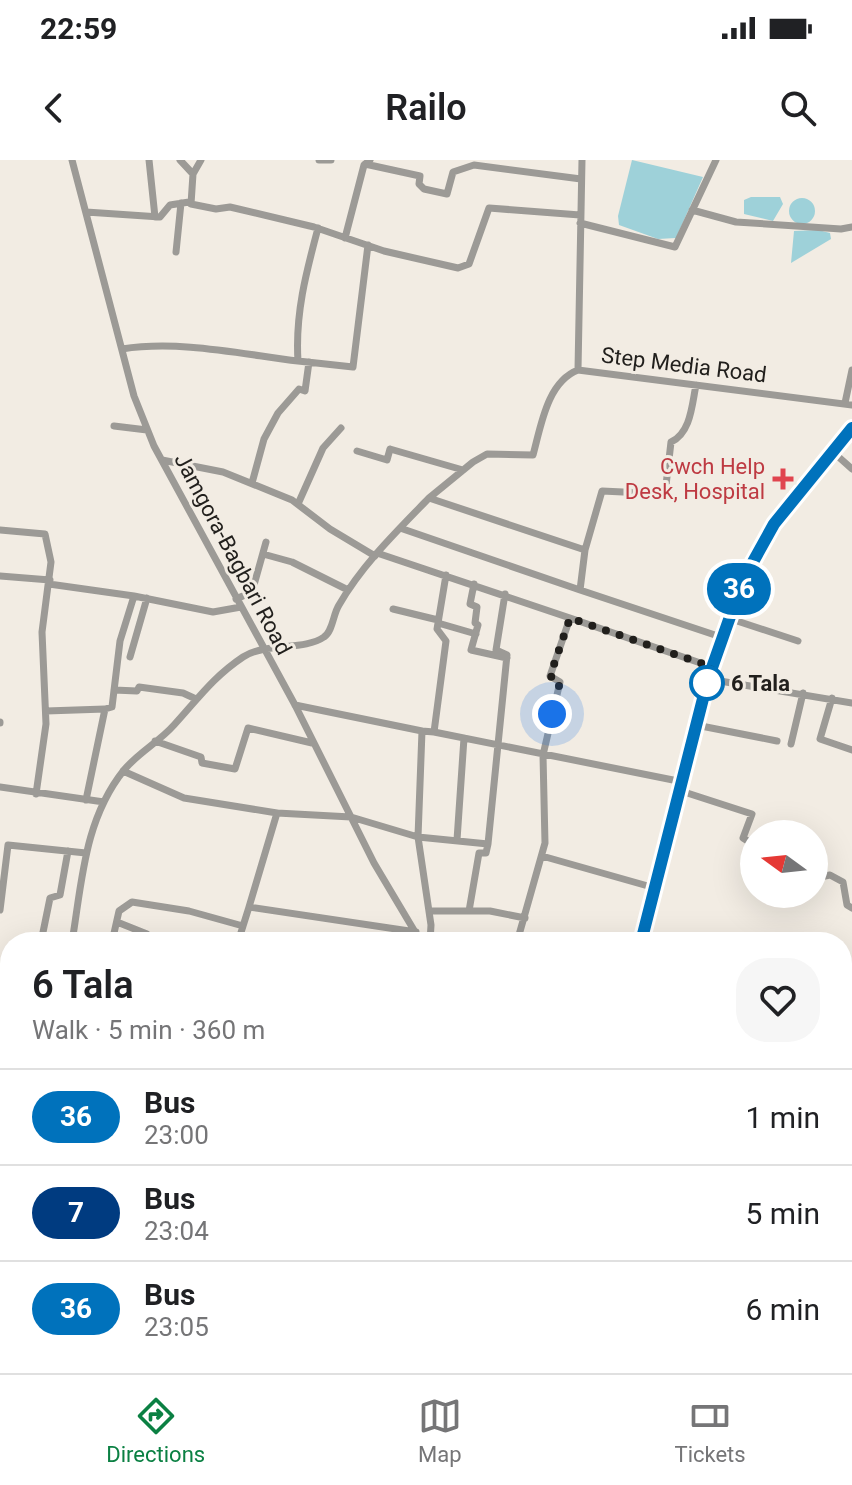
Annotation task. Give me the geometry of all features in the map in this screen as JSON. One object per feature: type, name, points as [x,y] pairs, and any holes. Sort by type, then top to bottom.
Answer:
[{"type":"highway","points":[[644,932],[710,673],[743,580],[774,524],[852,428]]},
{"type":"street","name":"Jamgora-Bagbari Road","points":[[72,160],[122,349],[147,430],[295,705],[351,817],[416,932]]},
{"type":"street","points":[[149,160],[155,217]]},
{"type":"street","points":[[180,160],[193,174]]},
{"type":"street","points":[[176,252],[185,202],[193,174],[201,160]]},
{"type":"street","points":[[319,160],[331,160]]},
{"type":"street","name":"Step Media Road","points":[[582,160],[578,370],[848,404]]},
{"type":"street","points":[[86,212],[155,217],[165,215],[170,205],[185,202],[216,209],[230,207],[318,228],[368,245],[458,268],[469,264],[489,208],[580,219],[675,247],[716,160]]},
{"type":"street","points":[[345,238],[367,162],[420,176],[419,184],[424,189],[447,194],[453,172],[466,171],[474,165],[581,179]]},
{"type":"street","points":[[692,210],[736,222],[841,229],[852,227]]},
{"type":"street","points":[[298,361],[296,329],[300,296],[318,228]]},
{"type":"street","points":[[122,349],[141,346],[189,349],[353,367],[368,245]]},
{"type":"street","points":[[252,483],[264,439],[278,413],[299,389],[305,391],[309,362]]},
{"type":"street","points":[[74,932],[86,853],[104,802],[123,771],[171,728],[204,687],[245,656],[262,648],[322,639],[329,632],[333,615],[348,590],[376,554],[429,498],[463,470],[487,454],[533,455],[552,395],[568,374],[578,370]]},
{"type":"street","points":[[848,404],[852,370]]},
{"type":"street","points":[[580,590],[585,550],[602,491],[665,494],[671,442],[679,439],[688,421],[696,385]]},
{"type":"street","points":[[114,426],[147,430]]},
{"type":"street","points":[[298,504],[323,448],[341,428]]},
{"type":"street","points":[[357,451],[387,460],[390,449],[405,451],[463,470]]},
{"type":"street","points":[[833,452],[852,469]]},
{"type":"street","points":[[162,460],[223,472],[252,483],[298,504],[330,529],[376,554],[505,594],[710,673],[852,703]]},
{"type":"street","points":[[429,498],[585,550]]},
{"type":"street","points":[[400,528],[721,637]]},
{"type":"street","points":[[0,530],[45,534],[51,562],[42,632],[46,737],[36,794]]},
{"type":"street","points":[[0,576],[147,598],[213,612],[238,603],[252,592],[266,542]]},
{"type":"street","points":[[263,554],[292,562],[348,590]]},
{"type":"street","points":[[434,732],[446,641],[437,629],[446,575]]},
{"type":"street","points":[[474,584],[470,604],[477,607],[476,634],[471,650],[507,658]]},
{"type":"street","points":[[505,594],[496,650],[507,658]]},
{"type":"street","points":[[46,711],[112,707],[120,641],[134,596]]},
{"type":"street","points":[[130,657],[147,598]]},
{"type":"street","points":[[393,609],[476,634]]},
{"type":"street","points":[[520,932],[546,831],[543,755],[560,682],[550,676],[551,668],[558,659],[570,618]]},
{"type":"street","points":[[728,618],[798,641]]},
{"type":"street","points":[[469,911],[479,853],[486,853],[488,844],[507,658]]},
{"type":"street","points":[[114,690],[137,691],[139,687],[183,693],[196,699]]},
{"type":"street","points":[[791,744],[803,693]]},
{"type":"street","points":[[832,698],[820,739],[852,750]]},
{"type":"street","points":[[295,705],[682,786],[752,814],[750,820]]},
{"type":"street","points":[[86,800],[105,709]]},
{"type":"street","points":[[696,725],[777,741]]},
{"type":"street","points":[[155,741],[201,757],[202,763],[235,769],[248,728],[312,743]]},
{"type":"street","points":[[422,731],[418,837],[430,932]]},
{"type":"street","points":[[457,840],[464,738]]},
{"type":"street","points":[[123,771],[184,798],[277,813],[351,817],[418,837],[488,844]]},
{"type":"street","points":[[0,787],[104,802]]},
{"type":"street","points":[[241,932],[277,813]]},
{"type":"street","points":[[0,839],[8,845],[86,853]]},
{"type":"street","points":[[0,910],[8,845]]},
{"type":"street","points":[[43,932],[50,898],[60,895],[68,851]]},
{"type":"street","points":[[542,856],[655,888]]},
{"type":"street","points":[[828,875],[843,882],[847,905],[852,908]]},
{"type":"street","points":[[114,932],[119,911],[132,902],[189,911],[243,926]]},
{"type":"street","points":[[249,907],[416,932]]},
{"type":"street","points":[[429,911],[469,911],[525,918]]},
{"type":"street","points":[[117,922],[142,932]]},
{"type":"water","points":[[632,160],[703,177],[676,238],[658,239],[619,225],[618,216]]},
{"type":"water","points":[[751,197],[780,197],[783,204],[773,221],[744,214],[744,200]]},
{"type":"water","points":[[802,198],[811,202],[815,211],[811,220],[802,224],[793,220],[789,211],[793,202]]},
{"type":"water","points":[[794,231],[830,233],[831,239],[791,263]]},
{"type":"bus line","name":"36","points":[[644,932],[708,679],[743,580],[774,524],[852,428]]},
{"type":"place","name":"Cwch Help Desk, Hospital","points":[[783,479]]},
{"type":"place","name":"6 Tala","points":[[707,683]]},
{"type":"route","points":[[552,714],[560,682],[550,676],[551,668],[558,659],[570,618],[712,667],[707,683]]}]
